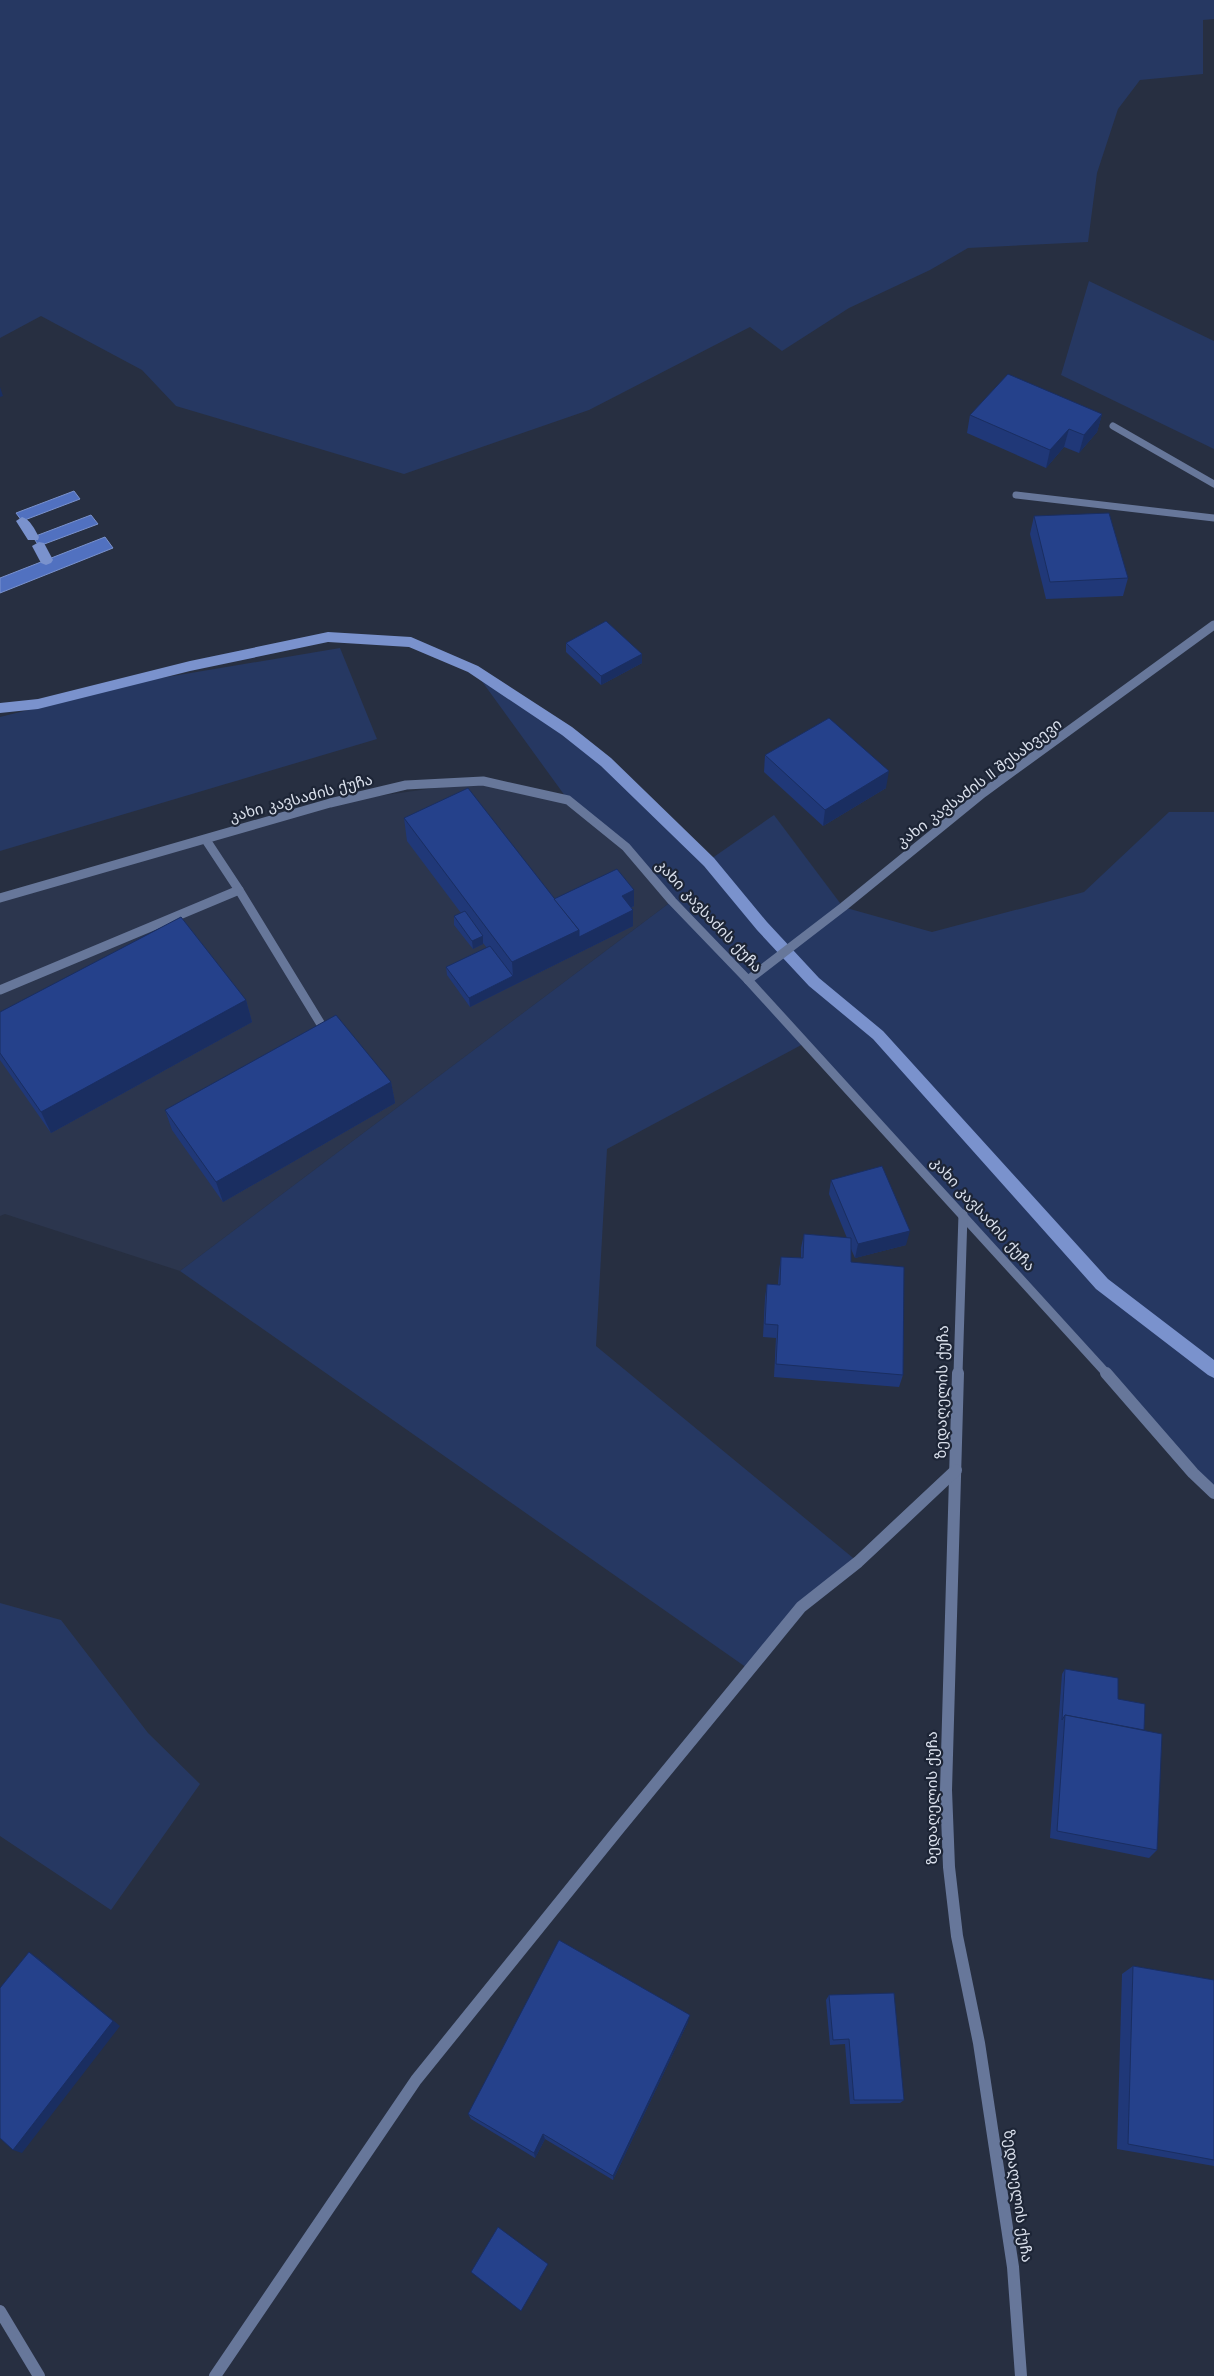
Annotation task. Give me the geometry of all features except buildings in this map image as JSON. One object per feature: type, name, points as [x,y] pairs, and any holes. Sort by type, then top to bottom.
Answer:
[{"type":"street","points":[[1113,426],[1214,484]]},
{"type":"street","points":[[1016,496],[1214,518]]},
{"type":"street","name":"კახი კავსაძის II შესახვევი","points":[[748,980],[843,908],[983,793],[1214,625]]},
{"type":"street","name":"კახი კავსაძის ქუჩა","points":[[0,898],[330,803],[406,785],[483,781],[568,800],[626,847],[672,901],[748,980],[963,1214],[1103,1369],[1193,1473],[1214,1493]]},
{"type":"street","points":[[206,840],[239,890],[322,1026]]},
{"type":"street","points":[[0,990],[239,890]]},
{"type":"street","name":"ზედაღელის ქუჩა","points":[[963,1214],[946,1790],[949,1867],[957,1936],[979,2043],[1013,2268],[1021,2376]]},
{"type":"street","points":[[215,2376],[416,2080],[617,1830],[801,1607],[858,1562],[956,1470]]},
{"type":"street","points":[[0,2311],[39,2376]]},
{"type":"shaded area","points":[[0,0],[1214,0],[1214,19],[1203,20],[1203,74],[1140,80],[1118,109],[1097,173],[1088,242],[968,248],[930,270],[849,308],[782,351],[750,327],[589,410],[404,474],[176,406],[142,370],[41,316],[0,338]]},
{"type":"shaded area","points":[[1089,281],[1214,341],[1214,449],[1061,375]]},
{"type":"shaded area","points":[[74,491],[80,499],[22,521],[16,513]]},
{"type":"shaded area","points":[[91,515],[98,524],[39,546],[33,537]]},
{"type":"shaded area","points":[[105,537],[113,548],[0,593],[0,578]]},
{"type":"shaded area","points":[[340,648],[377,739],[0,851],[0,717],[149,680]]},
{"type":"shaded area","points":[[473,669],[567,731],[606,762],[708,861],[774,815],[843,907],[932,932],[1084,892],[1169,812],[1214,812],[1214,1493],[805,1043],[607,1149],[596,1346],[858,1562],[801,1607],[750,1670],[180,1271],[672,901],[626,847],[568,800]]},
{"type":"shaded area","points":[[483,781],[568,800],[626,847],[672,901],[180,1271],[5,1214],[0,1216],[0,899],[330,803]]},
{"type":"shaded area","points":[[0,1603],[61,1620],[148,1733],[200,1784],[111,1910],[0,1836]]},
{"type":"waterway","points":[[22,521],[33,537]]},
{"type":"waterway","points":[[39,546],[46,560]]},
{"type":"waterway","points":[[0,708],[38,704],[190,666],[328,637],[411,642],[473,669],[567,731],[606,762],[709,862],[762,926],[814,982],[878,1035],[1102,1284],[1214,1370]]}]
